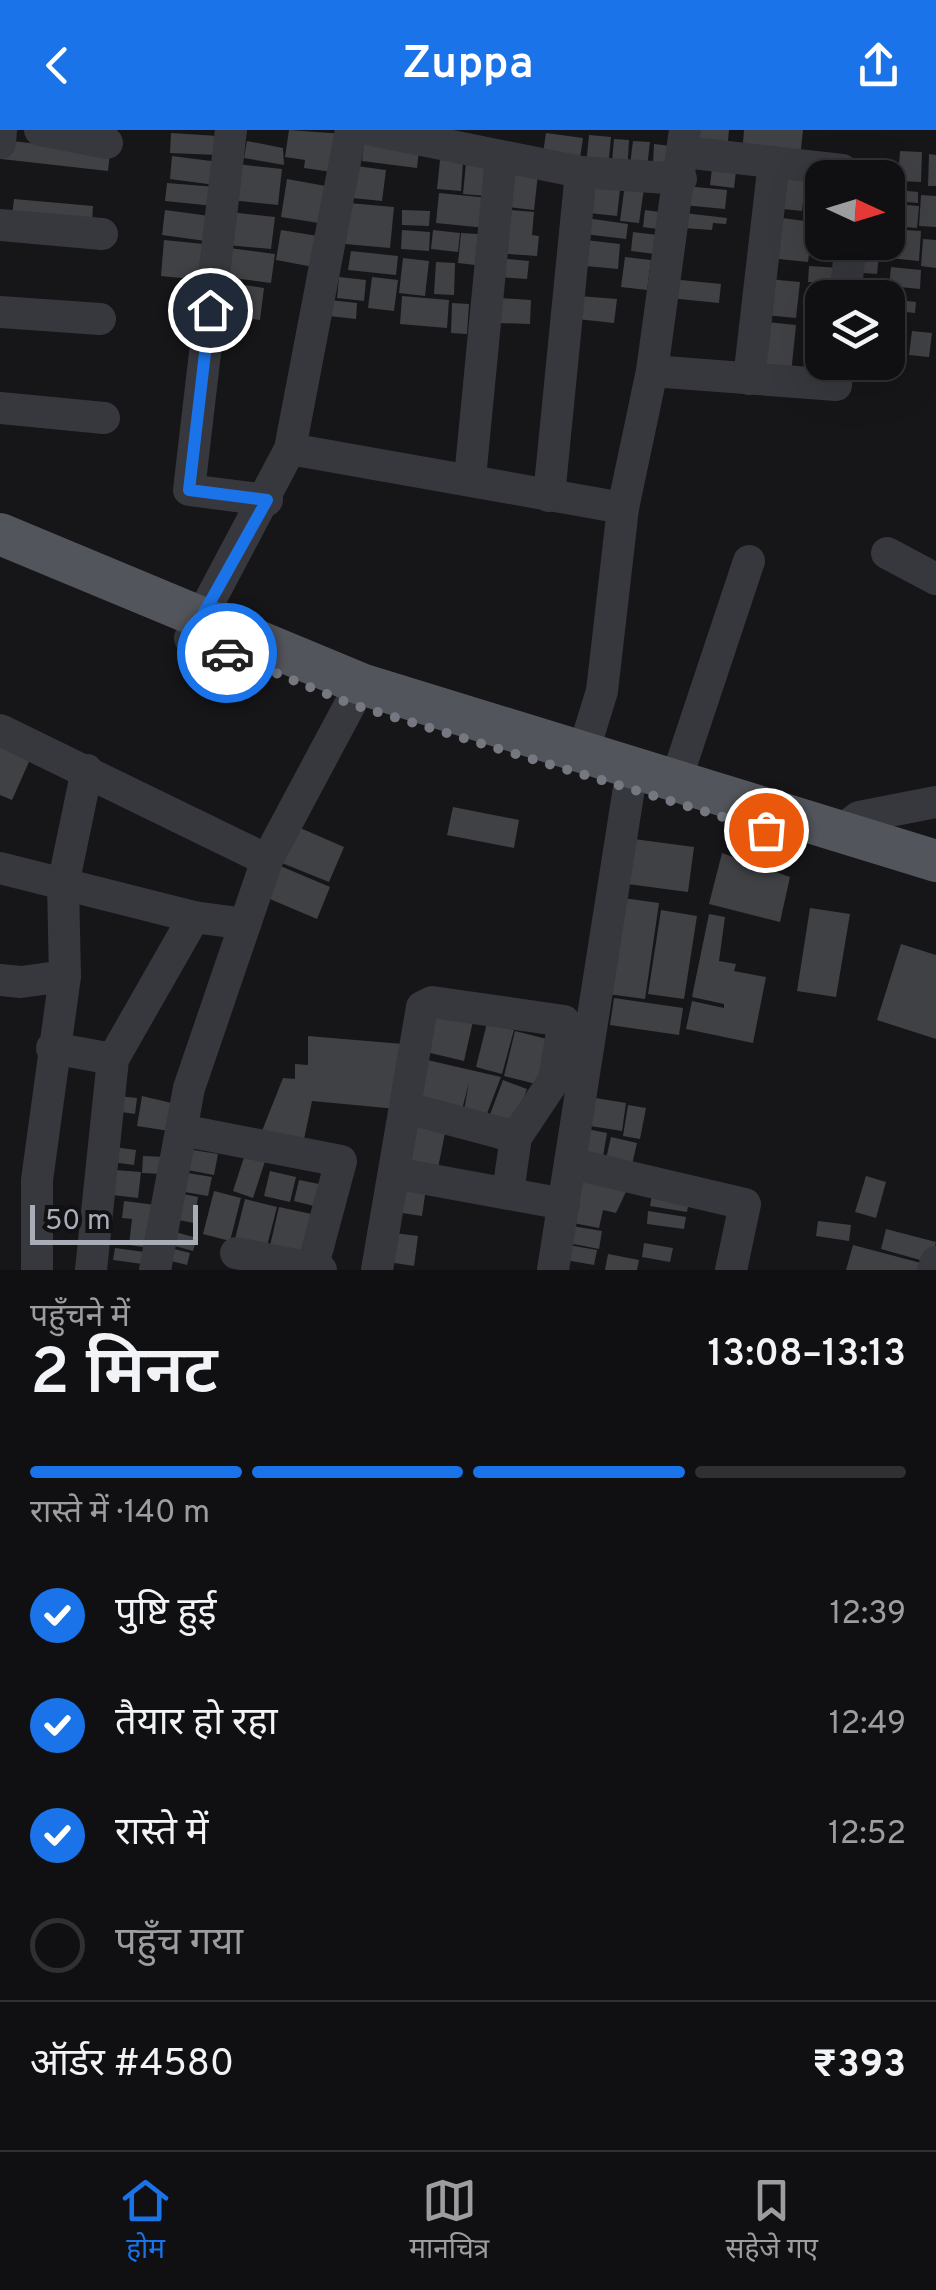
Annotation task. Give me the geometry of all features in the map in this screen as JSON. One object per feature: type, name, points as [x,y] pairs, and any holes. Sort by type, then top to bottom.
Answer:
[{"type":"main road","points":[[0,534],[196,629]]},
{"type":"main road","points":[[0,557],[196,629],[356,694],[936,860]]},
{"type":"main road","points":[[356,694],[584,753],[936,883]]},
{"type":"street","points":[[0,143],[2,130]]},
{"type":"street","points":[[40,130],[107,143]]},
{"type":"street","points":[[232,130],[189,490],[267,500]]},
{"type":"street","points":[[196,629],[267,500],[290,449],[352,130]]},
{"type":"street","points":[[372,130],[581,172],[683,154],[805,166]]},
{"type":"street","points":[[584,753],[602,691],[623,508],[652,370],[683,154]]},
{"type":"street","points":[[470,478],[500,157]]},
{"type":"street","points":[[749,379],[774,162]]},
{"type":"street","points":[[549,496],[581,172]]},
{"type":"street","points":[[0,224],[102,234]]},
{"type":"street","points":[[0,312],[100,319]]},
{"type":"street","points":[[652,370],[836,385],[836,380]]},
{"type":"street","points":[[0,408],[104,418]]},
{"type":"street","points":[[290,449],[623,508]]},
{"type":"street","points":[[887,553],[936,579]]},
{"type":"street","points":[[508,1192],[516,1136],[554,1080],[577,1023],[647,779],[750,561]]},
{"type":"street","points":[[155,1270],[189,1088],[267,860],[356,694]]},
{"type":"street","points":[[0,730],[267,860]]},
{"type":"street","points":[[37,1270],[37,1180],[64,976],[63,885],[87,770]]},
{"type":"street","points":[[841,831],[859,817],[936,802]]},
{"type":"street","points":[[0,868],[194,916],[245,924]]},
{"type":"street","points":[[91,1270],[113,1059],[194,916]]},
{"type":"street","points":[[7,990],[64,976]]},
{"type":"street","points":[[377,1270],[408,1108],[422,1008],[432,1002],[577,1023]]},
{"type":"street","points":[[553,1270],[570,1163],[577,1023]]},
{"type":"street","points":[[52,1048],[113,1059]]},
{"type":"street","points":[[408,1108],[516,1136]]},
{"type":"street","points":[[181,1130],[341,1161],[317,1269],[236,1253]]},
{"type":"street","points":[[570,1163],[744,1204],[731,1270]]},
{"type":"street","points":[[394,1172],[564,1204]]},
{"type":"street","points":[[933,1270],[936,1262]]},
{"type":"building","points":[[289,130],[344,134],[339,173],[304,168],[305,160],[285,157]]},
{"type":"building","points":[[689,130],[729,130],[727,152],[687,148]]},
{"type":"building","points":[[744,130],[803,130],[800,159],[742,155]]},
{"type":"building","points":[[171,133],[218,136],[217,155],[170,153]]},
{"type":"building","points":[[546,133],[583,138],[580,158],[543,153]]},
{"type":"building","points":[[589,135],[611,137],[608,168],[586,166]]},
{"type":"building","points":[[614,139],[629,140],[627,174],[611,173]]},
{"type":"building","points":[[3,140],[110,152],[108,171],[1,159]]},
{"type":"building","points":[[247,141],[283,148],[284,165],[244,158]]},
{"type":"building","points":[[633,141],[650,142],[646,175],[629,173]]},
{"type":"building","points":[[364,143],[419,150],[417,168],[362,161]]},
{"type":"building","points":[[654,144],[680,147],[678,166],[653,163]]},
{"type":"building","points":[[900,151],[922,152],[921,182],[905,181],[905,160],[899,160]]},
{"type":"building","points":[[929,154],[936,155],[936,186],[928,186]]},
{"type":"building","points":[[172,156],[219,162],[215,185],[170,179]]},
{"type":"building","points":[[440,160],[463,162],[461,191],[437,189]]},
{"type":"building","points":[[713,161],[737,163],[734,188],[710,185]]},
{"type":"building","points":[[466,163],[490,165],[487,196],[463,194]]},
{"type":"building","points":[[236,164],[282,169],[278,205],[231,200]]},
{"type":"building","points":[[356,166],[386,170],[382,201],[352,198]]},
{"type":"building","points":[[778,169],[805,171],[802,211],[774,208]]},
{"type":"building","points":[[503,170],[538,174],[534,210],[499,206]]},
{"type":"building","points":[[584,178],[621,181],[617,216],[580,212]]},
{"type":"building","points":[[287,179],[331,187],[325,224],[281,217]]},
{"type":"building","points":[[167,183],[216,187],[214,206],[165,201]]},
{"type":"building","points":[[625,184],[644,188],[639,223],[620,221]]},
{"type":"building","points":[[685,186],[727,190],[725,209],[683,205]]},
{"type":"building","points":[[905,191],[918,192],[918,203],[905,202]]},
{"type":"building","points":[[439,193],[489,198],[486,228],[436,223]]},
{"type":"building","points":[[921,195],[936,196],[936,227],[919,226]]},
{"type":"building","points":[[14,199],[93,206],[92,223],[12,216]]},
{"type":"building","points":[[349,203],[394,207],[390,248],[345,244]]},
{"type":"building","points":[[905,205],[919,206],[917,228],[905,227]]},
{"type":"building","points":[[501,209],[534,212],[532,235],[539,236],[537,256],[495,253]]},
{"type":"building","points":[[165,210],[217,217],[213,242],[162,235]]},
{"type":"building","points":[[402,210],[430,211],[429,226],[402,225]]},
{"type":"building","points":[[645,210],[667,213],[665,230],[643,227]]},
{"type":"building","points":[[230,212],[275,217],[271,249],[227,245]]},
{"type":"building","points":[[684,213],[727,218],[726,224],[713,223],[712,230],[683,228]]},
{"type":"building","points":[[774,217],[805,221],[808,262],[769,258]]},
{"type":"building","points":[[586,218],[628,224],[626,239],[584,234]]},
{"type":"building","points":[[281,230],[324,237],[319,268],[276,260]]},
{"type":"building","points":[[402,230],[430,232],[429,251],[401,249]]},
{"type":"building","points":[[433,230],[460,233],[458,252],[431,249]]},
{"type":"building","points":[[905,230],[921,231],[919,261],[905,260]]},
{"type":"building","points":[[633,232],[665,236],[663,255],[631,251]]},
{"type":"building","points":[[461,233],[478,234],[475,265],[458,263]]},
{"type":"building","points":[[577,239],[620,244],[618,269],[575,265]]},
{"type":"building","points":[[923,239],[936,240],[936,268],[921,266]]},
{"type":"building","points":[[164,240],[214,245],[210,281],[161,276]]},
{"type":"building","points":[[229,248],[275,254],[271,283],[225,277]]},
{"type":"building","points":[[351,251],[398,256],[396,275],[348,270]]},
{"type":"building","points":[[625,257],[651,260],[647,290],[621,287]]},
{"type":"building","points":[[403,258],[429,261],[425,296],[399,293]]},
{"type":"building","points":[[498,258],[529,261],[527,279],[497,277]]},
{"type":"building","points":[[850,260],[878,260],[877,274],[849,272]]},
{"type":"building","points":[[436,262],[455,263],[454,295],[434,294]]},
{"type":"building","points":[[809,266],[841,268],[840,280],[808,280]]},
{"type":"building","points":[[891,267],[921,270],[920,289],[905,288],[905,280],[890,280]]},
{"type":"building","points":[[339,277],[366,280],[364,301],[337,298]]},
{"type":"building","points":[[372,277],[398,280],[394,311],[368,308]]},
{"type":"building","points":[[671,279],[721,284],[719,303],[669,298]]},
{"type":"building","points":[[768,279],[800,282],[796,318],[765,315]]},
{"type":"building","points":[[217,281],[264,288],[260,320],[212,313]]},
{"type":"building","points":[[402,296],[449,300],[447,328],[400,324]]},
{"type":"building","points":[[579,296],[617,299],[614,323],[577,319]]},
{"type":"building","points":[[500,298],[531,300],[530,324],[498,323]]},
{"type":"building","points":[[330,300],[357,303],[356,319],[329,316]]},
{"type":"building","points":[[905,301],[916,302],[915,313],[905,312]]},
{"type":"building","points":[[452,303],[469,304],[467,334],[451,333]]},
{"type":"building","points":[[757,321],[796,325],[791,374],[752,370]]},
{"type":"building","points":[[912,331],[932,333],[929,357],[909,355]]},
{"type":"building","points":[[0,738],[33,753],[12,800],[0,795]]},
{"type":"building","points":[[453,807],[519,820],[514,848],[447,835]]},
{"type":"building","points":[[291,824],[344,847],[329,882],[272,859]]},
{"type":"building","points":[[626,838],[694,847],[688,892],[620,883]]},
{"type":"building","points":[[722,853],[790,877],[780,922],[709,904]]},
{"type":"building","points":[[271,862],[330,887],[317,919],[258,894]]},
{"type":"building","points":[[623,898],[659,903],[645,999],[608,994]]},
{"type":"building","points":[[810,908],[850,914],[836,997],[797,991]]},
{"type":"building","points":[[661,910],[697,916],[684,999],[648,994]]},
{"type":"building","points":[[709,914],[725,917],[719,961],[736,964],[734,971],[766,977],[753,1043],[686,1029],[692,1001],[724,1008],[724,1004],[692,997]]},
{"type":"building","points":[[901,944],[936,955],[936,1039],[877,1020]]},
{"type":"building","points":[[614,998],[683,1008],[679,1035],[610,1025]]},
{"type":"building","points":[[431,1007],[474,1017],[464,1061],[422,1051]]},
{"type":"building","points":[[487,1023],[514,1030],[502,1074],[476,1067]]},
{"type":"building","points":[[515,1031],[559,1042],[548,1087],[504,1076]]},
{"type":"building","points":[[308,1036],[403,1044],[397,1109],[312,1101],[302,1149],[258,1141],[283,1078],[295,1079],[295,1064],[308,1065]]},
{"type":"building","points":[[423,1059],[501,1077],[483,1124],[463,1116],[469,1082],[460,1118],[413,1106]]},
{"type":"building","points":[[503,1080],[527,1089],[510,1134],[486,1125]]},
{"type":"building","points":[[117,1096],[137,1098],[135,1114],[115,1111]]},
{"type":"building","points":[[142,1096],[180,1105],[176,1132],[137,1126]]},
{"type":"building","points":[[589,1097],[626,1103],[622,1131],[584,1125]]},
{"type":"building","points":[[628,1105],[646,1108],[640,1139],[623,1136]]},
{"type":"building","points":[[408,1113],[447,1123],[438,1168],[400,1161]]},
{"type":"building","points":[[582,1128],[607,1133],[603,1156],[578,1152]]},
{"type":"building","points":[[611,1137],[637,1143],[631,1169],[605,1163]]},
{"type":"building","points":[[248,1145],[268,1152],[253,1198],[233,1191]]},
{"type":"building","points":[[113,1147],[136,1150],[134,1165],[111,1162]]},
{"type":"building","points":[[181,1148],[218,1154],[214,1175],[177,1168]]},
{"type":"building","points":[[143,1156],[165,1157],[164,1174],[142,1173]]},
{"type":"building","points":[[115,1170],[141,1172],[138,1198],[113,1195]]},
{"type":"building","points":[[176,1171],[212,1177],[208,1196],[173,1190]]},
{"type":"building","points":[[270,1171],[296,1177],[290,1202],[264,1196]]},
{"type":"building","points":[[585,1171],[631,1181],[616,1213],[603,1210],[599,1228],[568,1222]]},
{"type":"building","points":[[395,1176],[427,1181],[422,1216],[389,1211]]},
{"type":"building","points":[[866,1176],[886,1182],[876,1218],[855,1212]]},
{"type":"building","points":[[299,1180],[319,1184],[314,1206],[294,1201]]},
{"type":"building","points":[[653,1189],[690,1195],[687,1212],[650,1206]]},
{"type":"building","points":[[214,1191],[241,1198],[230,1241],[203,1234]]},
{"type":"building","points":[[173,1192],[198,1197],[194,1223],[168,1218]]},
{"type":"building","points":[[245,1199],[277,1207],[266,1250],[234,1243]]},
{"type":"building","points":[[124,1201],[164,1206],[156,1249],[129,1245],[132,1219],[122,1218]]},
{"type":"building","points":[[279,1207],[316,1215],[307,1259],[269,1250]]},
{"type":"building","points":[[648,1211],[686,1217],[684,1229],[647,1224]]},
{"type":"building","points":[[818,1221],[851,1225],[849,1241],[816,1236]]},
{"type":"building","points":[[566,1225],[602,1231],[599,1249],[563,1242]]},
{"type":"building","points":[[886,1229],[936,1242],[931,1263],[881,1249]]},
{"type":"building","points":[[168,1230],[197,1238],[193,1251],[164,1243]]},
{"type":"building","points":[[386,1232],[418,1236],[414,1266],[382,1261]]},
{"type":"building","points":[[644,1243],[673,1248],[670,1262],[642,1257]]},
{"type":"building","points":[[563,1244],[597,1250],[594,1265],[560,1259]]},
{"type":"building","points":[[853,1245],[921,1263],[919,1270],[846,1270]]},
{"type":"building","points":[[166,1247],[190,1253],[187,1265],[163,1259]]},
{"type":"building","points":[[115,1248],[152,1253],[150,1265],[113,1260]]},
{"type":"building","points":[[608,1254],[639,1260],[637,1270],[605,1270]]},
{"type":"way so far","points":[[227,653],[351,704],[766,830]]},
{"type":"route","points":[[210,310],[189,490],[267,500],[190,638],[227,653]]}]
